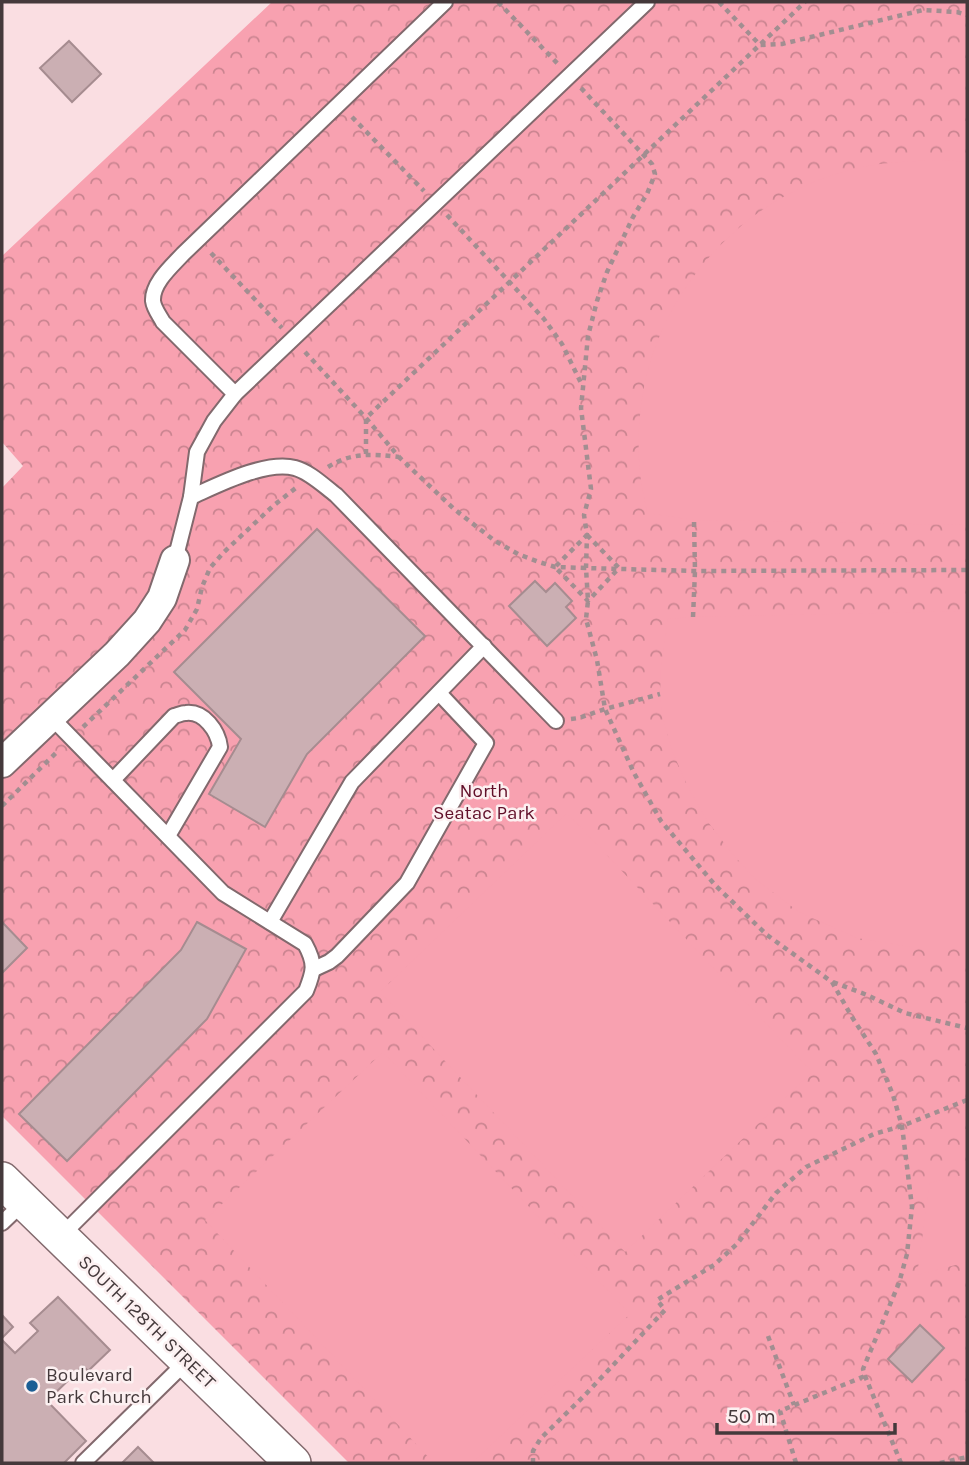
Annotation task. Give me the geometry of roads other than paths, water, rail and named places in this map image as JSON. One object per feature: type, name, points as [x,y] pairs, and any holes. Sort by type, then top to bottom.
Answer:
[{"type":"street","points":[[2,764],[117,654],[147,621],[162,598],[175,560]]},
{"type":"street","name":"SOUTH 128TH STREET","points":[[9,1202],[60,1237],[293,1463]]},
{"type":"lane","points":[[235,394],[163,322],[153,299],[158,283],[183,254],[444,2]]},
{"type":"lane","points":[[175,560],[191,497],[197,452],[214,421],[235,394],[647,2]]},
{"type":"lane","points":[[191,497],[235,477],[266,467],[294,468],[312,476],[337,495],[556,721]]},
{"type":"lane","points":[[270,922],[352,782],[484,646]]},
{"type":"lane","points":[[314,969],[337,956],[407,883],[486,743],[439,693]]},
{"type":"lane","points":[[113,780],[174,716],[188,712],[200,715],[219,738],[220,747],[168,836]]},
{"type":"lane","points":[[51,717],[223,893],[305,944],[312,957],[314,969],[306,991],[60,1237]]},
{"type":"lane","points":[[83,1463],[187,1361]]},
{"type":"place","name":"Boulevard Park Church","points":[[32,1386]]},
{"type":"park label","name":"North Seatac Park","points":[[484,802]]}]
